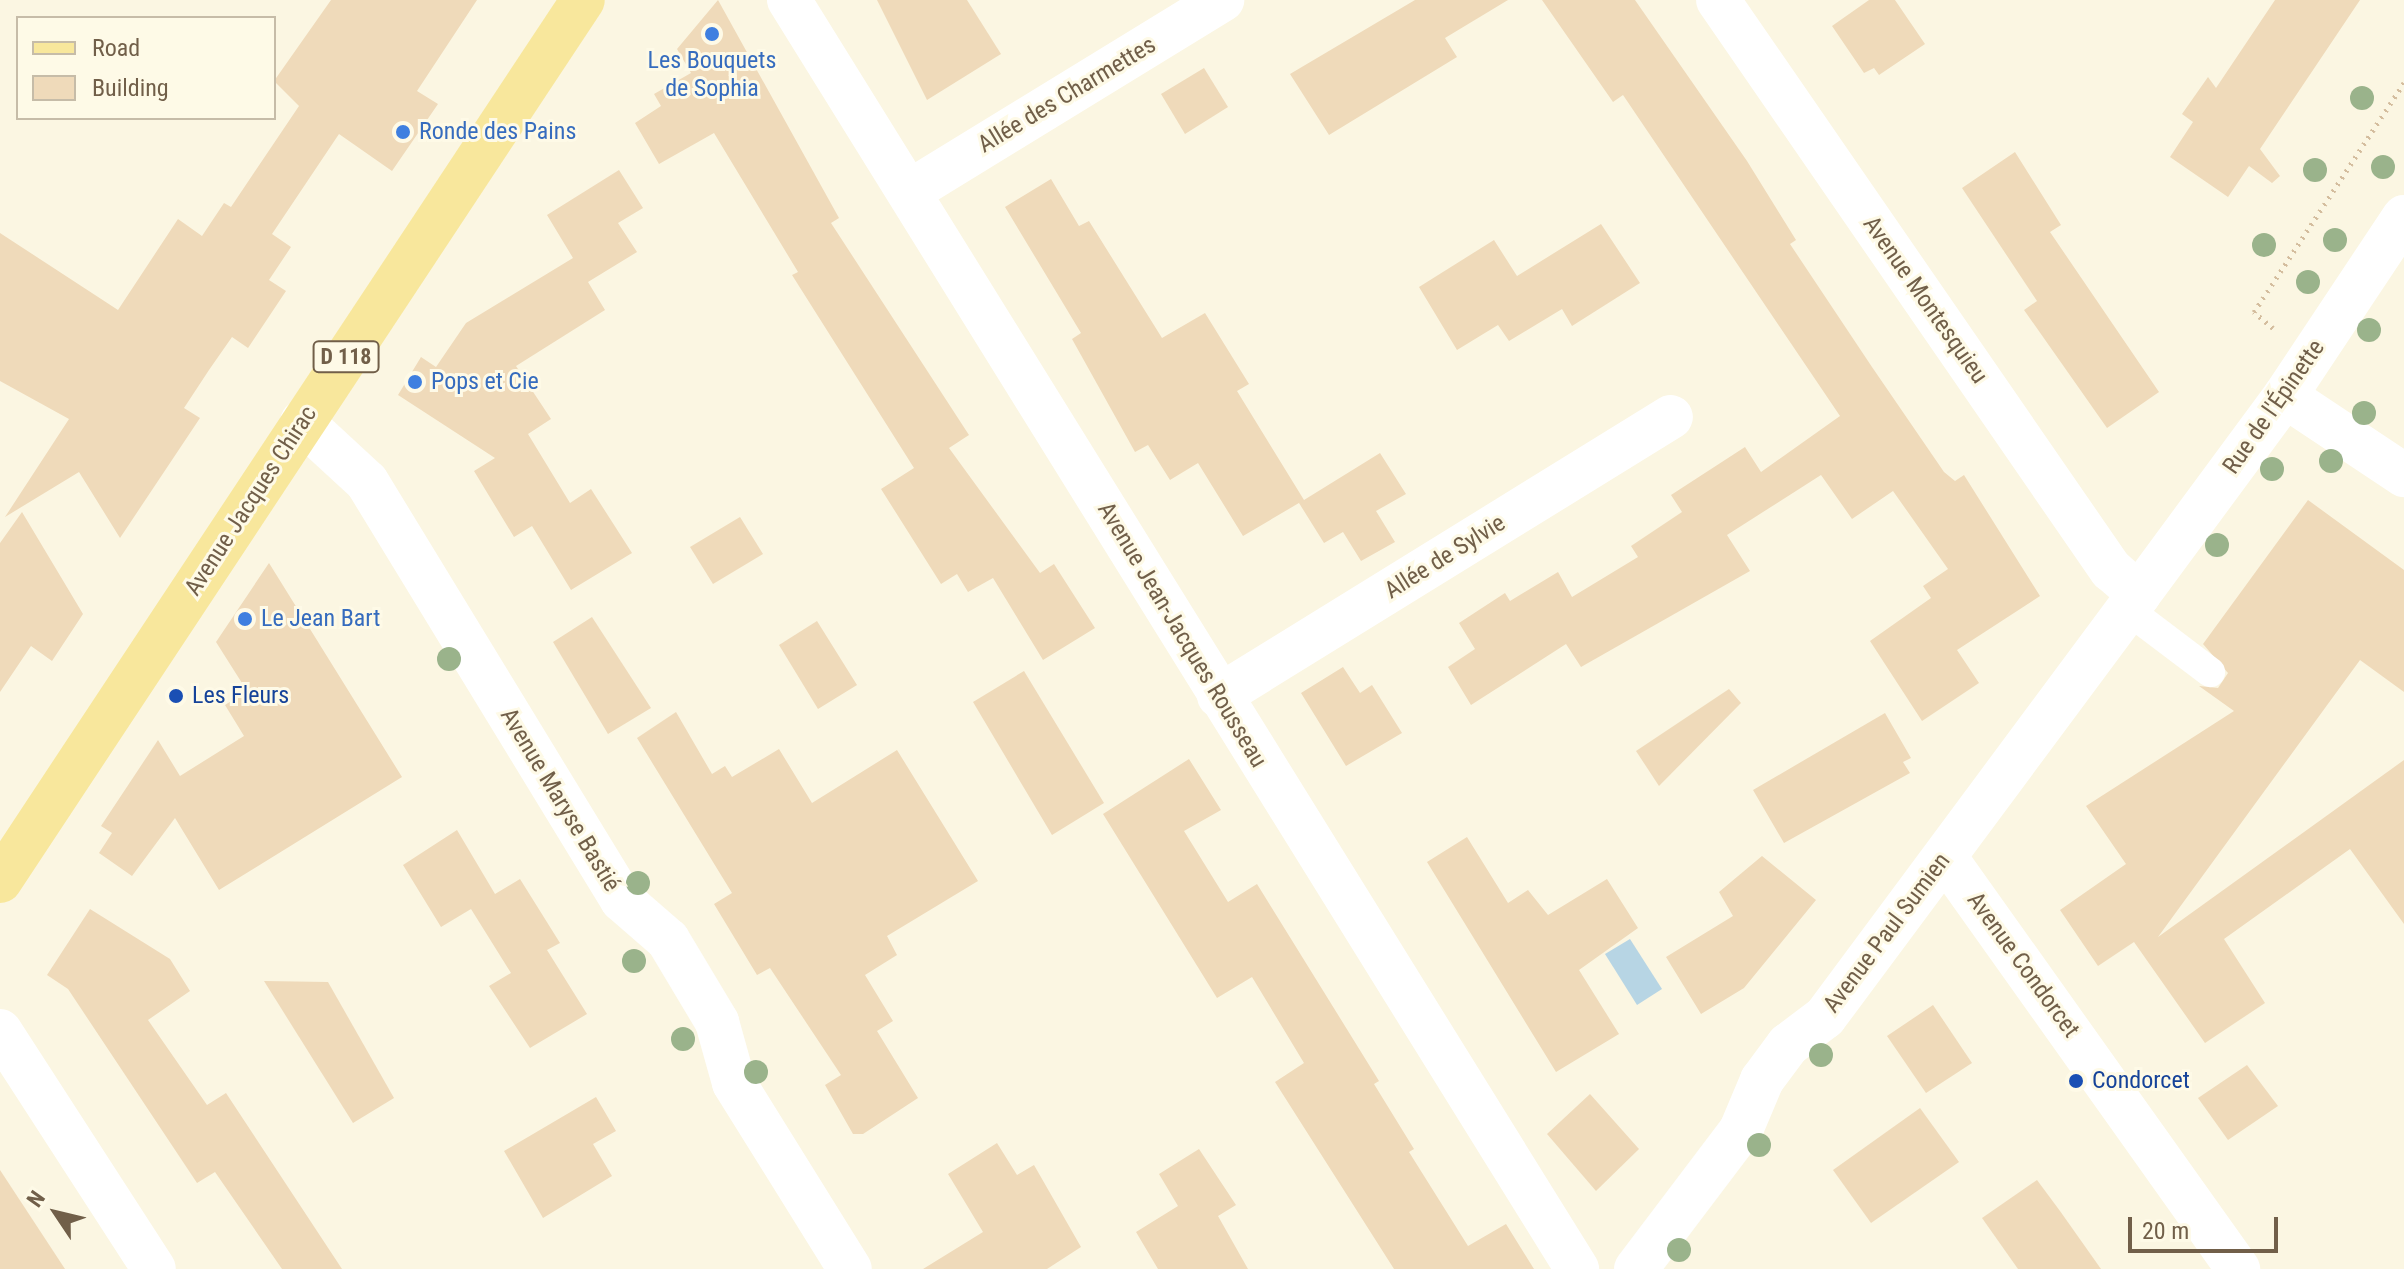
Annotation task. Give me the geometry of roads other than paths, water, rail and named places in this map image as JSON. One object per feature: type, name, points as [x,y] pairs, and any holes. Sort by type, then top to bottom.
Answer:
[{"type":"main road","name":"Avenue Jacques Chirac","points":[[0,881],[583,0]]},
{"type":"street","name":"Avenue Jean-Jacques Rousseau","points":[[789,0],[912,190],[1219,696],[1577,1269]]},
{"type":"street","name":"Allée des Charmettes","points":[[912,190],[1222,0]]},
{"type":"street","name":"Avenue Montesquieu","points":[[1718,0],[2134,602]]},
{"type":"street","name":"Rue de l'Épinette","points":[[2134,602],[2285,396],[2404,217]]},
{"type":"street","points":[[2285,396],[2404,475]]},
{"type":"street","name":"Allée de Sylvie","points":[[1219,696],[1671,417]]},
{"type":"street","name":"Avenue Maryse Bastié","points":[[302,422],[367,482],[622,900],[668,940],[717,1022],[734,1083],[850,1269]]},
{"type":"street","name":"Avenue Paul Sumien","points":[[1636,1269],[1741,1130],[1762,1080],[1788,1045],[1825,1017],[2134,602]]},
{"type":"street","name":"Avenue Condorcet","points":[[1945,857],[2238,1269]]},
{"type":"street","points":[[0,1031],[154,1269]]},
{"type":"lane","points":[[2134,602],[2210,672]]},
{"type":"water","points":[[1630,939],[1662,989],[1637,1005],[1605,954]]},
{"type":"place","name":"Les Bouquets de Sophia","points":[[712,34]]},
{"type":"place","name":"Ronde des Pains","points":[[403,132]]},
{"type":"place","name":"Pops et Cie","points":[[415,382]]},
{"type":"place","name":"Le Jean Bart","points":[[245,619]]},
{"type":"place","name":"Les Fleurs","points":[[176,696]]},
{"type":"place","name":"Condorcet","points":[[2076,1081]]}]
